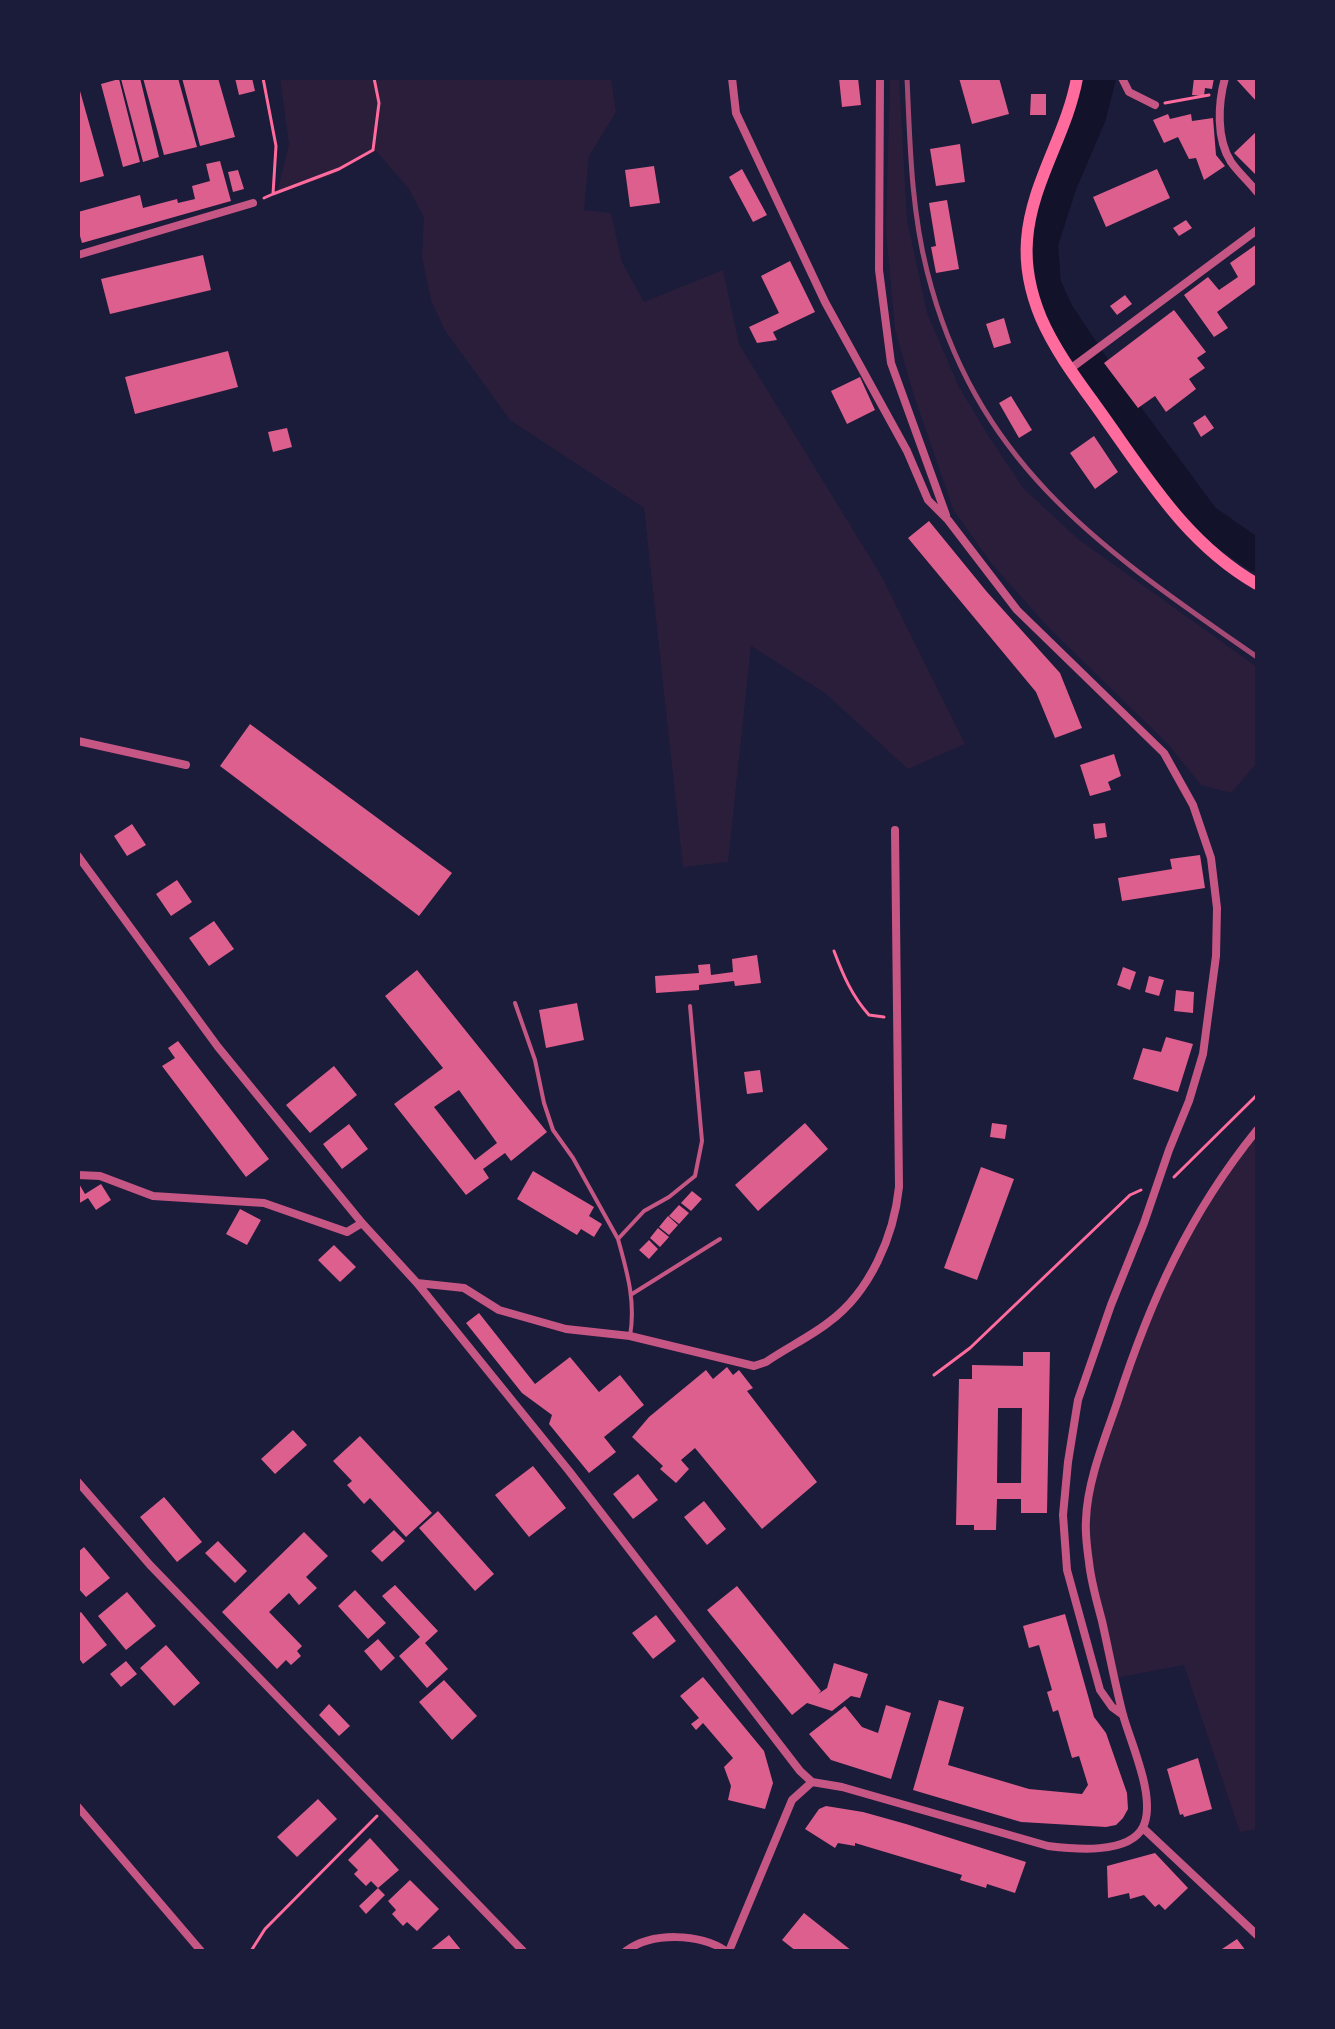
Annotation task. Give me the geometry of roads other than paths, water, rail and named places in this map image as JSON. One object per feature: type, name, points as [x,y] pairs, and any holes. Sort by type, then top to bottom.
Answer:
[{"type":"main road","points":[[1077,78],[1064,127],[1035,197],[1027,242],[1031,288],[1040,316],[1158,494],[1210,553],[1257,584]]},
{"type":"street","points":[[732,78],[736,113],[825,302],[907,451],[928,500],[948,520],[1017,610],[1164,753],[1193,805],[1211,858],[1217,908],[1211,1008],[1203,1054],[1189,1101],[1078,1400],[1068,1462],[1063,1515],[1067,1570],[1100,1690],[1112,1707],[1123,1715]]},
{"type":"street","points":[[880,78],[879,270],[891,363],[948,520]]},
{"type":"street","points":[[1122,78],[1129,92],[1155,105]]},
{"type":"street","points":[[1225,78],[1221,93],[1220,130],[1224,145],[1230,161],[1257,192]]},
{"type":"street","points":[[78,255],[253,203]]},
{"type":"street","points":[[1075,365],[1257,230]]},
{"type":"street","points":[[78,741],[186,765]]},
{"type":"street","points":[[417,1283],[464,1288],[499,1310],[566,1329],[630,1336],[754,1366],[766,1362],[830,1322],[859,1292],[884,1249],[897,1214],[895,830]]},
{"type":"street","points":[[78,856],[218,1047],[362,1223],[417,1283],[578,1483],[800,1771],[812,1782],[842,1787],[1048,1846],[1081,1850],[1108,1848],[1135,1837],[1143,1828],[1147,1811],[1146,1795],[1123,1715],[1089,1566],[1085,1518],[1097,1462],[1140,1330],[1177,1251],[1229,1165],[1257,1130]]},
{"type":"street","points":[[78,1175],[100,1176],[153,1196],[264,1203],[347,1232],[362,1223]]},
{"type":"street","points":[[78,1482],[150,1565],[523,1951]]},
{"type":"street","points":[[626,1951],[646,1940],[689,1937],[715,1944],[727,1951],[792,1800],[812,1782]]},
{"type":"street","points":[[78,1807],[201,1951]]},
{"type":"street","points":[[1143,1828],[1257,1935]]},
{"type":"lane","points":[[515,1003],[535,1060],[553,1130],[573,1158],[618,1239],[632,1294],[634,1313],[630,1336]]},
{"type":"lane","points":[[618,1239],[644,1211],[669,1197],[695,1176],[702,1141],[690,1006]]},
{"type":"lane","points":[[632,1294],[720,1239]]},
{"type":"waterway","points":[[1100,78],[1090,116],[1061,184],[1042,243],[1045,285],[1058,313],[1115,399],[1204,519],[1257,556]]},
{"type":"railway","points":[[907,78],[912,175],[927,271],[949,339],[977,398],[1012,450],[1052,497],[1097,539],[1147,579],[1257,657]]}]
